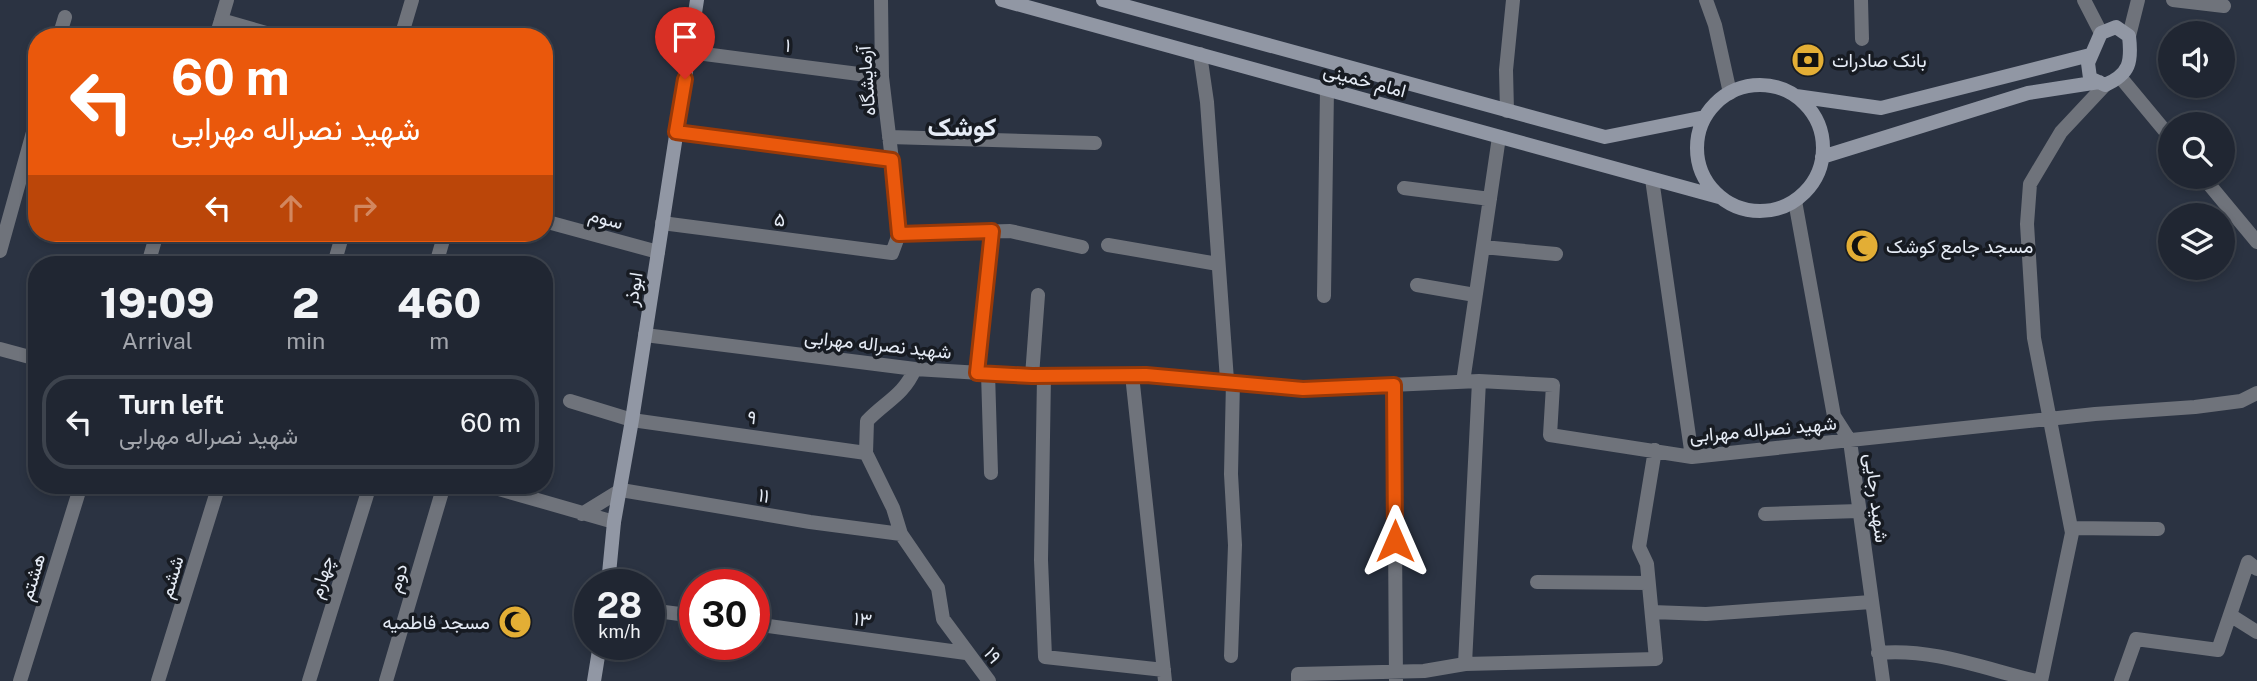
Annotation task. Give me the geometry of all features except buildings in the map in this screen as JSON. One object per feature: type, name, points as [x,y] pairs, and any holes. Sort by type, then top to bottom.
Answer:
[{"type":"main road","name":"ابوذر","points":[[609,569],[614,522],[696,0]]},
{"type":"main road","name":"امام خمینی","points":[[1002,0],[1719,197]]},
{"type":"main road","name":"امام خمینی","points":[[1103,0],[1122,3],[1605,137],[1705,117]]},
{"type":"main road","points":[[1822,158],[2028,93],[2102,84],[2121,78],[2132,58],[2129,36],[2116,27],[2101,33],[2091,55],[2090,78],[2102,84]]},
{"type":"main road","points":[[1796,96],[1818,123],[1822,158],[1813,182],[1795,201],[1765,212],[1748,211],[1719,197],[1707,184],[1696,150],[1705,117],[1715,103],[1746,86],[1763,85],[1796,96],[1881,108],[2091,55]]},
{"type":"main road","points":[[594,681],[597,660]]},
{"type":"street","points":[[219,28],[227,0]]},
{"type":"street","points":[[404,28],[412,0]]},
{"type":"street","name":"آزمایشگاه","points":[[881,0],[882,77],[899,234]]},
{"type":"street","points":[[1507,111],[1506,70],[1513,0]]},
{"type":"street","points":[[1706,0],[1715,25],[1730,93]]},
{"type":"street","points":[[1861,0],[1861,39]]},
{"type":"street","points":[[2084,0],[2101,33]]},
{"type":"street","points":[[2129,36],[2138,0]]},
{"type":"street","points":[[2174,0],[2224,6]]},
{"type":"street","points":[[62,28],[65,17]]},
{"type":"street","points":[[221,20],[249,28]]},
{"type":"street","name":"۱","points":[[689,52],[882,77]]},
{"type":"street","points":[[1200,54],[1230,381],[1235,545],[1231,656]]},
{"type":"street","points":[[2121,78],[2158,123]]},
{"type":"street","points":[[1878,653],[1906,650],[1961,659],[2038,681],[2068,565],[2071,528],[2034,338],[2027,224],[2030,184],[2061,132],[2102,84]]},
{"type":"street","points":[[1324,296],[1327,89]]},
{"type":"street","points":[[676,132],[892,160]]},
{"type":"street","points":[[889,137],[1095,143]]},
{"type":"street","points":[[1463,382],[1499,137]]},
{"type":"street","points":[[0,251],[28,150]]},
{"type":"street","points":[[1652,179],[1692,457]]},
{"type":"street","points":[[1404,188],[1490,199]]},
{"type":"street","points":[[2213,189],[2257,242]]},
{"type":"street","name":"شهید رجایی","points":[[1795,201],[1834,416],[1850,441],[1883,681]]},
{"type":"street","name":"سوم","points":[[553,223],[658,252]]},
{"type":"street","name":"۵","points":[[663,223],[892,253],[899,234]]},
{"type":"street","points":[[991,473],[982,373],[992,231]]},
{"type":"street","points":[[899,234],[1010,231],[1082,247]]},
{"type":"street","points":[[1108,245],[1218,264]]},
{"type":"street","points":[[1483,247],[1556,254]]},
{"type":"street","points":[[1417,285],[1475,295]]},
{"type":"street","points":[[1038,295],[1041,560],[1045,657],[1164,676],[1132,375]]},
{"type":"street","name":"شهید نصراله مهرابی","points":[[645,335],[915,369],[982,373],[1038,376],[1132,375],[1303,389],[1479,381],[1553,385],[1550,435],[1692,457],[2195,407],[2241,401],[2257,393]]},
{"type":"street","points":[[0,349],[28,357]]},
{"type":"street","points":[[866,453],[867,421],[879,408],[898,398],[915,369]]},
{"type":"street","points":[[1465,664],[1479,381]]},
{"type":"street","points":[[1394,385],[1396,676]]},
{"type":"street","name":"۹","points":[[570,401],[632,420],[866,453]]},
{"type":"street","points":[[1298,681],[1298,674],[1396,676],[1465,664],[1656,659],[1647,564],[1639,547],[1655,450]]},
{"type":"street","name":"۱۹","points":[[866,453],[893,508],[901,534],[938,588],[943,619],[989,681]]},
{"type":"street","points":[[582,514],[621,490]]},
{"type":"street","name":"۱۱","points":[[621,490],[810,522],[901,534]]},
{"type":"street","name":"هشتم","points":[[20,681],[78,494]]},
{"type":"street","name":"ششم","points":[[158,681],[216,494]]},
{"type":"street","name":"چهارم","points":[[309,681],[367,494]]},
{"type":"street","name":"دوم","points":[[386,681],[440,494]]},
{"type":"street","points":[[515,494],[614,522]]},
{"type":"street","points":[[1765,514],[1859,511]]},
{"type":"street","points":[[2071,528],[2158,529]]},
{"type":"street","points":[[2121,681],[2136,639],[2218,650],[2248,562],[2257,569]]},
{"type":"street","points":[[1537,582],[1648,583]]},
{"type":"street","points":[[1651,612],[1706,614],[1871,602]]},
{"type":"street","points":[[2230,615],[2257,632]]},
{"type":"street","name":"۱۳","points":[[770,626],[966,653]]},
{"type":"place","name":"بانک صادرات","points":[[1808,60]]},
{"type":"place","name":"مسجد جامع کوشک","points":[[1862,246]]},
{"type":"place","name":"مسجد فاطمیه","points":[[515,622]]},
{"type":"district","name":"کوشک","points":[[962,127]]},
{"type":"route","points":[[685,79],[676,132],[892,160],[899,234],[992,231],[977,373],[1032,376],[1146,375],[1227,380],[1303,389],[1394,385],[1395,541]]}]
